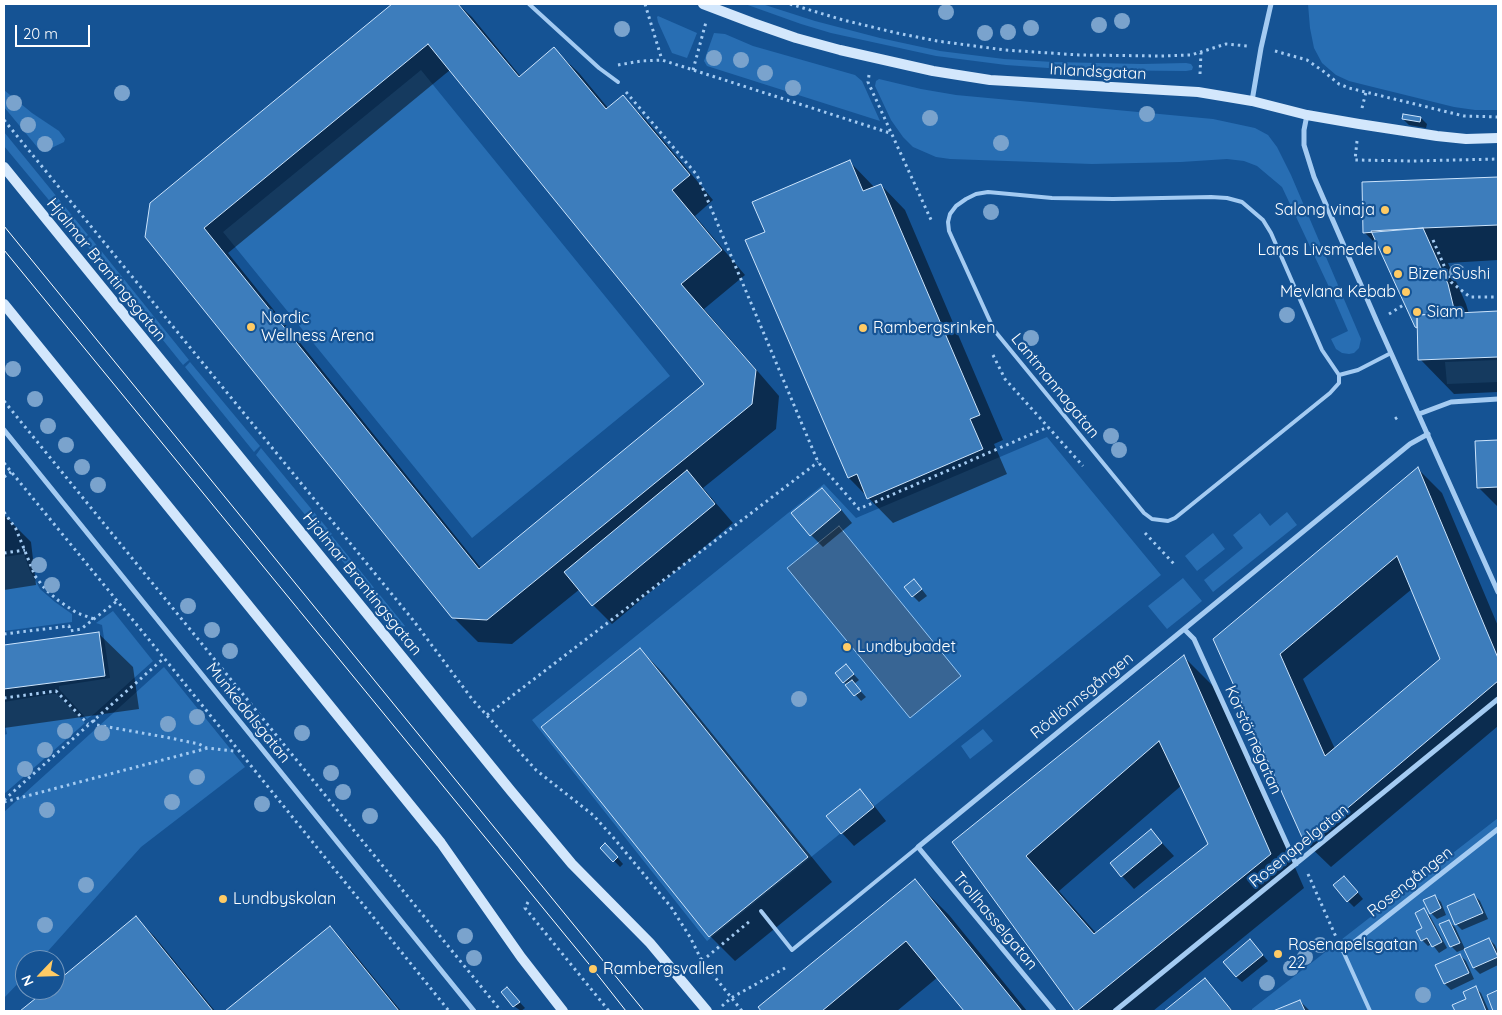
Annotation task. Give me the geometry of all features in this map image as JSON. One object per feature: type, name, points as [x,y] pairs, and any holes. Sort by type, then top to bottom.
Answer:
[{"type":"main road","name":"Inlandsgatan","points":[[703,4],[796,38],[933,71],[990,80],[1198,92],[1252,101],[1307,115],[1437,136],[1466,139],[1498,138]]},
{"type":"main road","name":"Hjalmar Brantingsgatan","points":[[4,167],[511,791],[572,864],[650,943],[708,1011]]},
{"type":"main road","points":[[4,304],[441,843],[521,957],[563,1011]]},
{"type":"street","points":[[1252,101],[1271,4]]},
{"type":"street","points":[[1307,115],[1304,145],[1314,177],[1498,592]]},
{"type":"street","points":[[1419,414],[1451,402],[1498,399]]},
{"type":"street","name":"Munkedalsgatan","points":[[4,430],[474,1011]]},
{"type":"street","name":"Rödlönnsgången","points":[[918,847],[1410,444],[1428,434]]},
{"type":"street","name":"Korstörnegatan","points":[[1184,629],[1194,639],[1296,864]]},
{"type":"street","name":"Rosenapelgatan","points":[[1115,1011],[1498,699]]},
{"type":"street","name":"Rosengången","points":[[1343,951],[1498,829]]},
{"type":"street","name":"Trollhasselgatan","points":[[918,847],[1054,1011]]},
{"type":"lane","points":[[529,4],[599,68],[618,82]]},
{"type":"lane","name":"Lantmannagatan","points":[[988,192],[1052,198],[1113,200],[1211,197],[1228,198],[1242,202],[1263,220],[1271,233],[1322,350],[1339,375],[1339,383],[1330,394],[1175,518],[1168,521],[1152,519],[1144,513],[994,330],[949,231],[948,222],[950,214],[956,206],[966,199],[976,194],[988,192]]},
{"type":"lane","points":[[1339,375],[1358,370],[1391,353]]},
{"type":"lane","name":"Rödlönnsgången","points":[[761,911],[792,950],[918,847]]},
{"type":"lane","points":[[1343,951],[1370,1011]]},
{"type":"path","points":[[645,4],[662,60]]},
{"type":"path","points":[[790,4],[843,20],[897,33],[937,41],[1006,50],[1078,55],[1161,56],[1191,55],[1226,44],[1261,48],[1308,60],[1339,84],[1349,88],[1464,116],[1498,117]]},
{"type":"path","points":[[693,70],[706,22]]},
{"type":"path","points":[[641,61],[662,60],[891,133]]},
{"type":"path","points":[[618,82],[697,175],[818,462],[858,509],[1048,427]]},
{"type":"path","points":[[4,120],[401,605],[472,699],[536,770],[593,815],[612,836],[670,907],[702,961],[742,1011]]},
{"type":"path","points":[[1433,240],[1450,283],[1470,297],[1498,297]]},
{"type":"path","points":[[4,401],[500,1011]]},
{"type":"path","points":[[486,715],[818,462]]},
{"type":"path","points":[[4,463],[449,1011]]},
{"type":"path","points":[[4,477],[11,472]]},
{"type":"path","points":[[4,512],[16,529],[35,576],[46,590],[77,613],[94,619]]},
{"type":"path","points":[[4,554],[26,550]]},
{"type":"path","points":[[4,634],[69,626],[70,631],[81,629],[116,601]]},
{"type":"path","points":[[4,801],[164,658]]},
{"type":"path","points":[[4,698],[56,691],[88,724]]},
{"type":"path","points":[[93,720],[97,725],[199,744],[208,748],[237,750]]},
{"type":"path","points":[[4,801],[208,748]]},
{"type":"path","points":[[1301,860],[1343,951]]},
{"type":"path","points":[[528,902],[525,908],[609,1011]]},
{"type":"path","points":[[702,961],[761,911]]},
{"type":"path","points":[[731,998],[785,968]]},
{"type":"shaded area","points":[[745,4],[762,4],[815,21],[940,51],[1004,59],[1142,64],[1186,63],[1191,64],[1193,67],[1192,70],[1186,71],[1076,70],[1006,65],[936,56],[831,33]]},
{"type":"shaded area","points":[[1308,4],[1498,4],[1498,110],[1475,110],[1454,107],[1349,81],[1336,75],[1322,63],[1314,48]]},
{"type":"shaded area","points":[[658,16],[697,33],[687,58],[672,53],[658,22]]},
{"type":"shaded area","points":[[714,33],[725,34],[753,46],[855,75],[862,81],[880,121],[707,66],[704,61]]},
{"type":"shaded area","points":[[421,70],[670,376],[472,538],[223,232]]},
{"type":"shaded area","points":[[879,79],[956,95],[1213,119],[1255,128],[1268,135],[1277,147],[1291,175],[1361,339],[1359,348],[1354,353],[1349,354],[1342,353],[1336,349],[1331,339],[1348,331],[1282,187],[1257,166],[1244,161],[1227,159],[1092,164],[936,157],[913,147],[903,137],[891,120],[875,86],[876,81]]},
{"type":"shaded area","points":[[4,90],[32,113],[59,131],[65,139],[64,142],[43,152],[38,148],[4,107]]},
{"type":"shaded area","points":[[4,132],[88,235],[82,240],[4,146]]},
{"type":"shaded area","points":[[90,237],[189,360],[183,365],[84,242]]},
{"type":"shaded area","points":[[1498,360],[1498,382],[1447,384],[1445,362]]},
{"type":"shaded area","points":[[190,362],[260,446],[254,452],[185,367]]},
{"type":"shaded area","name":"Lundbybadet","points":[[1047,437],[1161,575],[707,941],[532,720],[824,484],[856,518]]},
{"type":"shaded area","points":[[261,448],[332,534],[325,539],[256,455]]},
{"type":"shaded area","points":[[1287,512],[1297,525],[1213,592],[1204,580],[1243,548],[1233,535],[1260,513],[1270,526]]},
{"type":"shaded area","points":[[839,526],[961,676],[910,718],[787,568]]},
{"type":"shaded area","points":[[1213,533],[1225,549],[1197,571],[1185,556]]},
{"type":"shaded area","points":[[332,536],[405,626],[399,630],[326,541]]},
{"type":"shaded area","points":[[24,554],[30,571],[40,589],[72,614],[72,622],[4,631],[4,557]]},
{"type":"shaded area","points":[[1183,578],[1202,601],[1167,629],[1148,606]]},
{"type":"shaded area","points":[[113,611],[153,661],[87,719],[59,689],[59,686],[110,678],[102,625],[96,623]]},
{"type":"shaded area","points":[[164,667],[245,767],[141,847],[49,950],[15,950],[15,986],[4,998],[4,812]]},
{"type":"shaded area","points":[[57,694],[85,723],[4,794],[4,735],[7,734],[4,720],[4,702]]},
{"type":"shaded area","points":[[983,729],[993,741],[970,759],[961,746]]},
{"type":"shaded area","points":[[1498,818],[1498,1011],[1252,1011],[1252,1009]]},
{"type":"building","name":"Nordic Wellness Arena","points":[[392,4],[458,4],[519,77],[554,47],[606,109],[623,95],[690,175],[672,190],[722,250],[681,284],[756,370],[752,404],[487,620],[452,618],[145,237],[150,203]],"holes":[[[428,44],[704,384],[479,569],[204,228]]]},
{"type":"building","points":[[1403,114],[1421,117],[1420,122],[1402,119]]},
{"type":"building","name":"Rambergsrinken","points":[[850,160],[863,191],[881,184],[980,415],[970,419],[983,449],[867,499],[857,474],[848,478],[745,240],[765,232],[752,202]]},
{"type":"building","points":[[1498,177],[1498,225],[1363,233],[1362,182]]},
{"type":"building","points":[[1423,228],[1448,284],[1455,313],[1417,315],[1417,328],[1371,231]]},
{"type":"building","points":[[1498,311],[1498,357],[1418,360],[1417,315]]},
{"type":"building","points":[[1498,440],[1498,487],[1477,488],[1475,441]]},
{"type":"building","points":[[1418,467],[1498,658],[1498,681],[1305,844],[1213,639]],"holes":[[[1397,556],[1440,659],[1325,756],[1280,654]]]},
{"type":"building","points":[[687,470],[715,504],[592,606],[564,572]]},
{"type":"building","points":[[822,488],[841,510],[810,536],[791,513]]},
{"type":"building","points":[[914,579],[922,589],[912,597],[904,587]]},
{"type":"building","points":[[99,632],[105,676],[4,689],[4,645]]},
{"type":"building","points":[[640,648],[808,857],[709,937],[541,727]]},
{"type":"building","points":[[1184,655],[1271,854],[1075,1011],[952,842]],"holes":[[[1159,741],[1208,844],[1094,934],[1026,856]]]},
{"type":"building","points":[[846,664],[854,674],[843,683],[835,673]]},
{"type":"building","points":[[852,680],[861,691],[854,696],[845,685]]},
{"type":"building","points":[[860,789],[874,807],[841,834],[826,816]]},
{"type":"building","points":[[1151,829],[1162,843],[1121,877],[1110,863]]},
{"type":"building","points":[[605,843],[618,857],[613,862],[600,848]]},
{"type":"building","points":[[1344,876],[1358,892],[1347,902],[1333,885]]},
{"type":"building","points":[[915,879],[1022,1011],[964,1011],[906,941],[822,1011],[761,1011],[758,1007]]},
{"type":"building","points":[[1474,894],[1483,913],[1455,925],[1447,906]]},
{"type":"building","points":[[1435,895],[1441,908],[1430,914],[1423,900]]},
{"type":"building","points":[[1424,908],[1442,942],[1432,947],[1427,938],[1421,941],[1416,931],[1422,928],[1415,913]]},
{"type":"building","points":[[136,916],[213,1011],[20,1011],[34,1000],[65,1000],[65,975]]},
{"type":"building","points":[[1449,920],[1460,943],[1450,947],[1439,924]]},
{"type":"building","points":[[330,926],[399,1011],[225,1011]]},
{"type":"building","points":[[1489,938],[1498,957],[1473,968],[1464,949]]},
{"type":"building","points":[[1250,939],[1263,955],[1236,977],[1223,962]]},
{"type":"building","points":[[1460,954],[1469,973],[1444,984],[1435,965]]},
{"type":"building","points":[[1205,978],[1232,1011],[1164,1011]]},
{"type":"building","points":[[1476,986],[1486,1011],[1455,1011],[1452,1005],[1466,999],[1463,992]]},
{"type":"building","points":[[507,987],[520,1002],[513,1007],[501,992]]},
{"type":"building","points":[[1498,990],[1498,1011],[1493,1011],[1487,995]]},
{"type":"building","points":[[1300,1000],[1305,1011],[1273,1011]]},
{"type":"tram line","points":[[4,226],[644,1011]]},
{"type":"tram line","points":[[4,250],[626,1011]]},
{"type":"place","name":"Salong vinaja","points":[[1385,210]]},
{"type":"place","name":"Laras Livsmedel","points":[[1387,250]]},
{"type":"place","name":"Bizen Sushi","points":[[1398,274]]},
{"type":"place","name":"Mevlana Kebab","points":[[1406,292]]},
{"type":"place","name":"Siam","points":[[1417,312]]},
{"type":"place","name":"Nordic Wellness Arena","points":[[251,327]]},
{"type":"place","name":"Rambergsrinken","points":[[863,328]]},
{"type":"place","name":"Lundbybadet","points":[[847,647]]},
{"type":"place","name":"Lundbyskolan","points":[[223,899]]},
{"type":"place","name":"Rosenapelsgatan 22","points":[[1278,954]]},
{"type":"place","name":"Rambergsvallen","points":[[593,969]]}]
